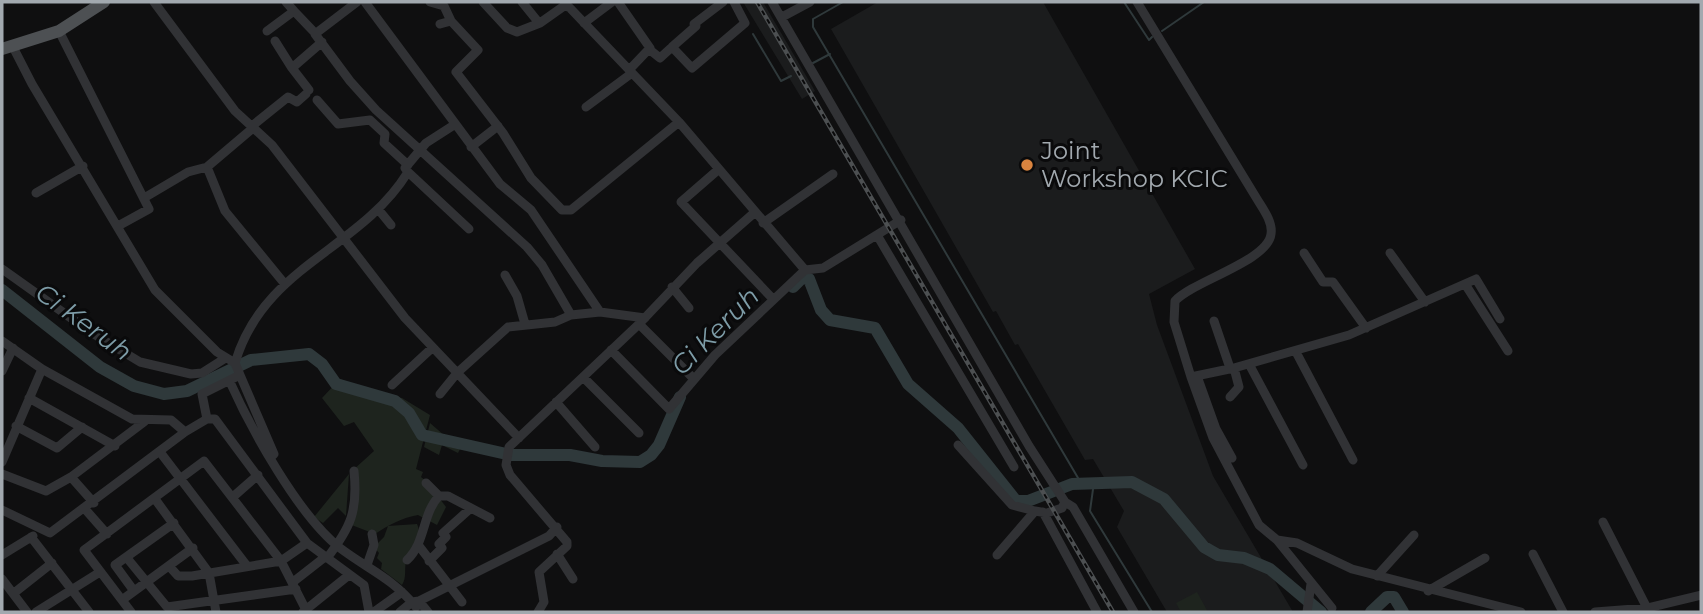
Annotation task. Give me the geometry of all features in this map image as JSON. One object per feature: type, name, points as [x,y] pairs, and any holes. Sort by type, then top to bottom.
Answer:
[{"type":"main road","points":[[7,48],[59,31],[95,4]]},
{"type":"street","points":[[154,2],[235,111],[272,145],[341,238],[432,348],[519,438]]},
{"type":"street","points":[[286,2],[315,33],[350,81],[419,151],[484,205],[527,247],[542,265],[571,315]]},
{"type":"street","points":[[315,33],[357,2]]},
{"type":"street","points":[[365,2],[500,184],[531,209],[600,312]]},
{"type":"street","points":[[430,2],[444,6],[451,20],[478,50],[456,72],[498,126],[531,178],[557,206],[567,211],[679,122]]},
{"type":"street","points":[[483,2],[512,31],[539,23],[564,6],[569,7],[679,122],[805,270]]},
{"type":"street","points":[[522,2],[539,23]]},
{"type":"street","points":[[584,23],[612,2]]},
{"type":"street","points":[[618,2],[650,50],[660,58],[696,26],[694,24],[723,2]]},
{"type":"street","points":[[672,47],[692,68],[745,23],[734,2]]},
{"type":"street","points":[[772,2],[1052,483],[1065,502],[1073,507],[1134,612]]},
{"type":"street","points":[[782,18],[810,2]]},
{"type":"street","points":[[1137,2],[1258,199],[1271,228],[1271,236],[1260,251],[1175,301],[1174,322],[1226,466],[1259,525],[1277,540],[1332,608]]},
{"type":"street","points":[[267,32],[294,11]]},
{"type":"street","points":[[440,24],[451,20]]},
{"type":"street","points":[[59,31],[149,209],[118,226]]},
{"type":"street","points":[[144,198],[188,172],[207,167],[288,97],[297,102],[308,92],[275,41]]},
{"type":"street","points":[[292,68],[322,42]]},
{"type":"street","points":[[7,48],[83,166],[155,290],[237,369],[271,457]]},
{"type":"street","points":[[586,107],[631,71],[650,50]]},
{"type":"street","points":[[317,100],[338,124],[370,120],[385,134],[384,143],[469,229]]},
{"type":"street","points":[[207,419],[202,394],[230,382],[237,369],[249,325],[283,281],[378,209],[395,192],[419,151],[454,125]]},
{"type":"street","points":[[471,147],[498,126]]},
{"type":"street","points":[[36,193],[83,166]]},
{"type":"street","points":[[207,167],[225,211],[283,281]]},
{"type":"street","points":[[719,169],[681,202],[772,298]]},
{"type":"street","points":[[763,223],[833,174]]},
{"type":"street","points":[[378,209],[391,225]]},
{"type":"street","points":[[538,612],[544,602],[539,572],[567,547],[567,542],[557,527],[538,511],[510,475],[507,459],[509,447],[642,321],[672,288],[754,213]]},
{"type":"street","points":[[611,350],[669,409],[693,378],[772,298],[805,270],[823,268],[901,220]]},
{"type":"street","points":[[877,235],[1014,467]]},
{"type":"street","points":[[1304,253],[1323,282],[1333,282],[1340,289],[1366,328]]},
{"type":"street","points":[[1390,253],[1424,302]]},
{"type":"street","points":[[2,269],[92,333],[140,362],[191,374],[202,373],[224,359]]},
{"type":"street","points":[[505,275],[517,296],[525,324]]},
{"type":"street","points":[[1194,376],[1296,352],[1366,328],[1476,279],[1500,319]]},
{"type":"street","points":[[1465,284],[1508,351]]},
{"type":"street","points":[[672,288],[690,308]]},
{"type":"street","points":[[440,394],[457,373],[502,329],[555,322],[571,315],[600,312],[642,321],[693,378]]},
{"type":"street","points":[[1214,321],[1239,387],[1230,397]]},
{"type":"street","points":[[2,341],[42,369],[122,415],[144,422],[171,420],[185,432]]},
{"type":"street","points":[[2,370],[13,348]]},
{"type":"street","points":[[392,385],[432,348]]},
{"type":"street","points":[[1296,352],[1353,460]]},
{"type":"street","points":[[1249,364],[1303,465]]},
{"type":"street","points":[[2,462],[42,369]]},
{"type":"street","points":[[583,376],[639,433]]},
{"type":"street","points":[[1194,376],[1216,429],[1233,458]]},
{"type":"street","points":[[230,382],[261,447],[271,457],[308,513],[339,542],[369,562],[428,612]]},
{"type":"street","points":[[29,398],[115,446]]},
{"type":"street","points":[[556,402],[595,447]]},
{"type":"street","points":[[2,510],[50,533],[94,503],[185,432],[207,419],[218,420],[307,543],[365,586],[369,612]]},
{"type":"street","points":[[2,474],[44,491],[71,477],[144,422]]},
{"type":"street","points":[[16,426],[55,448],[82,427]]},
{"type":"street","points":[[958,445],[1012,505],[1039,512],[1062,508],[1065,502]]},
{"type":"street","points":[[246,458],[261,447]]},
{"type":"street","points":[[160,452],[247,566]]},
{"type":"street","points":[[131,612],[85,550],[204,461],[234,496],[281,561],[295,585],[304,611],[349,575]]},
{"type":"street","points":[[127,558],[167,607],[215,607],[295,585],[326,558],[339,542],[356,509],[354,471]]},
{"type":"street","points":[[234,496],[258,475]]},
{"type":"street","points":[[71,477],[94,503]]},
{"type":"street","points":[[426,483],[439,496],[447,496],[491,518]]},
{"type":"street","points":[[407,560],[422,539],[431,507],[439,496]]},
{"type":"street","points":[[155,499],[209,573],[215,607]]},
{"type":"street","points":[[429,561],[443,548],[439,544],[446,537],[443,533],[471,508]]},
{"type":"street","points":[[85,509],[107,534]]},
{"type":"street","points":[[997,555],[1039,512]]},
{"type":"street","points":[[1039,512],[1097,612]]},
{"type":"street","points":[[1603,522],[1642,608]]},
{"type":"street","points":[[134,592],[115,565],[174,523]]},
{"type":"street","points":[[400,612],[549,536],[557,527]]},
{"type":"street","points":[[2,555],[41,531]]},
{"type":"street","points":[[369,562],[375,540],[372,534]]},
{"type":"street","points":[[1378,573],[1414,535]]},
{"type":"street","points":[[31,537],[89,612]]},
{"type":"street","points":[[422,539],[429,561],[462,602]]},
{"type":"street","points":[[1277,540],[1297,543],[1331,561],[1428,590],[1521,612]]},
{"type":"street","points":[[169,566],[183,577],[281,561],[307,543]]},
{"type":"street","points":[[122,600],[193,548]]},
{"type":"street","points":[[557,554],[573,579]]},
{"type":"street","points":[[1533,554],[1562,612]]},
{"type":"street","points":[[1428,590],[1485,558]]},
{"type":"street","points":[[14,593],[52,563]]},
{"type":"street","points":[[36,612],[100,572]]},
{"type":"street","points":[[2,579],[27,612]]},
{"type":"street","points":[[1307,610],[1311,584]]},
{"type":"street","points":[[374,612],[402,592]]},
{"type":"street","points":[[1595,612],[1642,608],[1701,595]]},
{"type":"shaded area","points":[[743,2],[763,2],[815,91],[802,99]]},
{"type":"shaded area","points":[[878,2],[1043,2],[1195,269],[1149,294],[1157,325],[1213,476],[1293,612],[1167,612],[1117,527],[1124,511],[1093,459],[1085,460],[1018,344],[1015,345],[996,311],[993,312],[831,29]]},
{"type":"shaded area","points":[[340,379],[381,395],[402,398],[430,415],[416,469],[423,472],[421,477],[442,494],[440,499],[446,507],[437,525],[418,515],[396,522],[375,534],[349,524],[352,471],[374,451],[354,422],[344,426],[322,398]]},
{"type":"shaded area","points":[[430,423],[460,449],[458,453],[442,445],[439,455],[424,447]]},
{"type":"shaded area","points":[[349,474],[346,516],[338,508],[323,523],[314,517]]},
{"type":"shaded area","points":[[417,524],[419,534],[405,565],[402,585],[381,569],[382,563],[377,558],[379,553],[374,547],[384,537],[388,526]]},
{"type":"shaded area","points":[[1197,592],[1208,612],[1181,612],[1176,603]]},
{"type":"waterway","points":[[843,2],[813,19],[813,27],[1081,483]]},
{"type":"waterway","points":[[1124,2],[1149,40],[1152,37]]},
{"type":"waterway","points":[[1162,31],[1204,2]]},
{"type":"waterway","points":[[753,34],[781,81],[791,76]]},
{"type":"waterway","points":[[813,63],[830,54]]},
{"type":"waterway","name":"Ci Keruh","points":[[793,287],[802,278],[809,279],[821,310],[830,320],[875,328],[908,384],[958,428],[1016,501],[1028,501],[1072,484],[1132,482],[1164,499],[1204,547],[1218,555],[1244,558],[1270,569],[1321,612]]},
{"type":"waterway","name":"Ci Keruh","points":[[2,290],[100,367],[134,386],[164,394],[187,391],[251,360],[309,354],[322,364],[336,384],[395,401],[409,413],[422,435],[511,455],[570,455],[602,461],[640,462],[651,455],[659,445],[680,397]]},
{"type":"waterway","points":[[1094,482],[1090,511],[1152,612]]},
{"type":"waterway","name":"Ci Keruh","points":[[1371,612],[1387,597],[1394,597],[1403,612]]},
{"type":"railway","points":[[757,2],[1113,612]]},
{"type":"place","name":"Joint Workshop KCIC","points":[[1027,165]]}]
